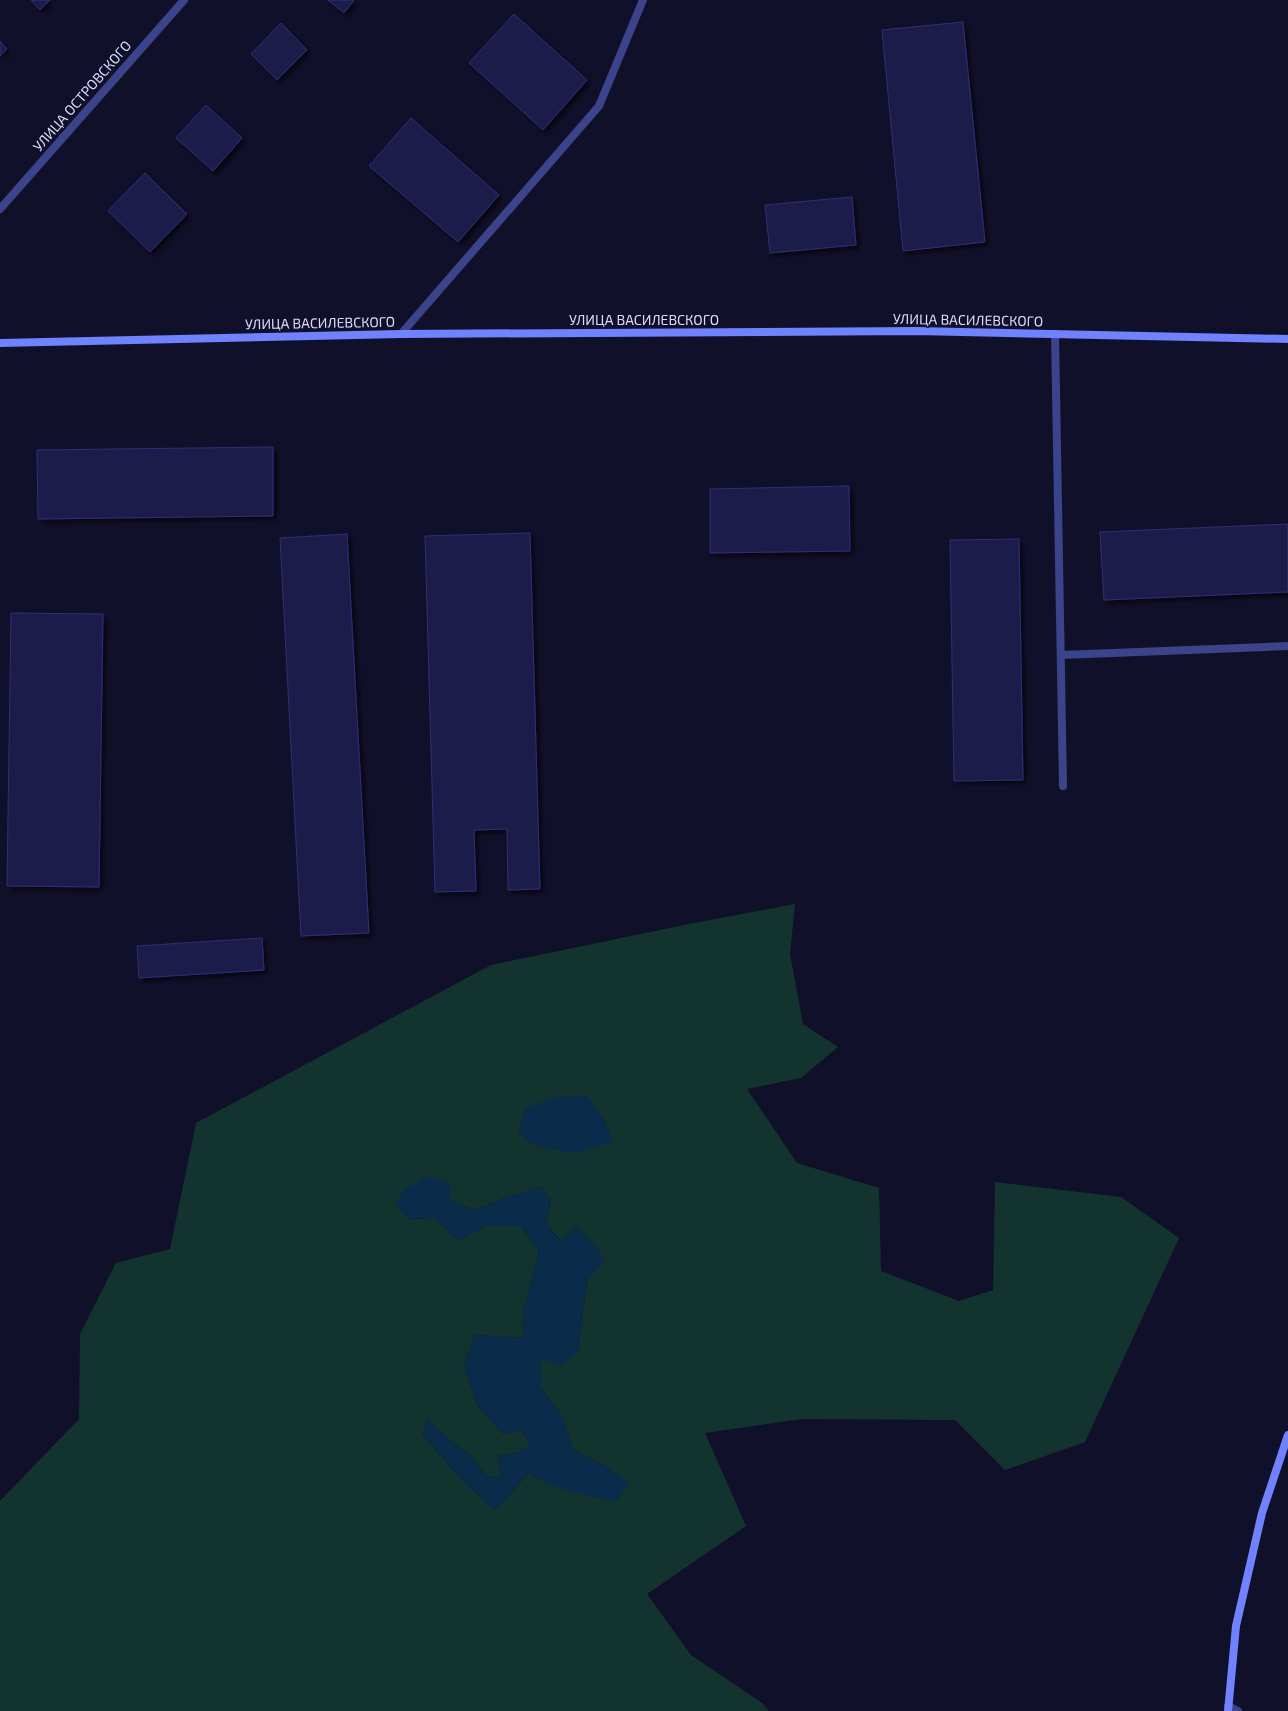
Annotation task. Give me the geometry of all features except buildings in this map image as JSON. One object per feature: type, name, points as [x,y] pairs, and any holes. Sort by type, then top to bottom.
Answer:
[{"type":"main road","name":"УЛИЦА ВАСИЛЕВСКОГО","points":[[0,343],[401,334],[917,331],[1288,339]]},
{"type":"main road","points":[[1228,1708],[1236,1626],[1262,1513],[1288,1435]]},
{"type":"street","name":"УЛИЦА ОСТРОВСКОГО","points":[[0,209],[184,0]]},
{"type":"street","points":[[401,334],[599,106],[644,0]]},
{"type":"street","points":[[1055,334],[1063,786]]},
{"type":"street","points":[[1061,655],[1288,646]]},
{"type":"street","points":[[1228,1708],[1238,1711]]},
{"type":"green space","points":[[795,904],[790,954],[803,1024],[838,1047],[801,1078],[747,1089],[797,1163],[879,1188],[881,1271],[959,1301],[993,1290],[995,1182],[1121,1197],[1179,1238],[1085,1442],[1005,1470],[955,1420],[802,1419],[705,1433],[746,1526],[647,1594],[691,1655],[762,1703],[769,1711],[0,1711],[0,1501],[79,1419],[80,1334],[116,1263],[170,1249],[196,1123],[491,965],[684,925]],"holes":[[[541,1187],[551,1199],[546,1224],[561,1241],[577,1226],[605,1261],[588,1278],[578,1352],[541,1359],[541,1387],[563,1418],[572,1449],[610,1469],[550,1485],[529,1473],[495,1510],[460,1478],[422,1434],[428,1420],[450,1440],[471,1456],[486,1476],[502,1478],[498,1456],[520,1452],[531,1445],[521,1430],[503,1434],[477,1405],[464,1365],[475,1335],[524,1338],[523,1313],[539,1251],[521,1226],[485,1226],[459,1241],[434,1218],[408,1219],[450,1201],[475,1210],[505,1198]]]},
{"type":"water","points":[[587,1096],[603,1118],[614,1142],[574,1153],[536,1146],[518,1133],[525,1108],[556,1097]]},
{"type":"water","points":[[425,1177],[451,1183],[450,1201],[475,1210],[505,1198],[541,1187],[551,1199],[546,1224],[560,1241],[577,1226],[596,1246],[605,1261],[588,1278],[578,1352],[561,1366],[541,1359],[541,1387],[563,1418],[572,1449],[610,1469],[629,1483],[616,1502],[550,1485],[529,1473],[495,1510],[460,1478],[422,1434],[428,1419],[450,1440],[471,1456],[486,1476],[502,1478],[498,1456],[520,1452],[531,1445],[521,1430],[503,1434],[477,1405],[464,1365],[475,1335],[524,1338],[523,1313],[539,1251],[521,1226],[485,1226],[459,1241],[434,1218],[408,1219],[396,1205],[403,1191]]}]
